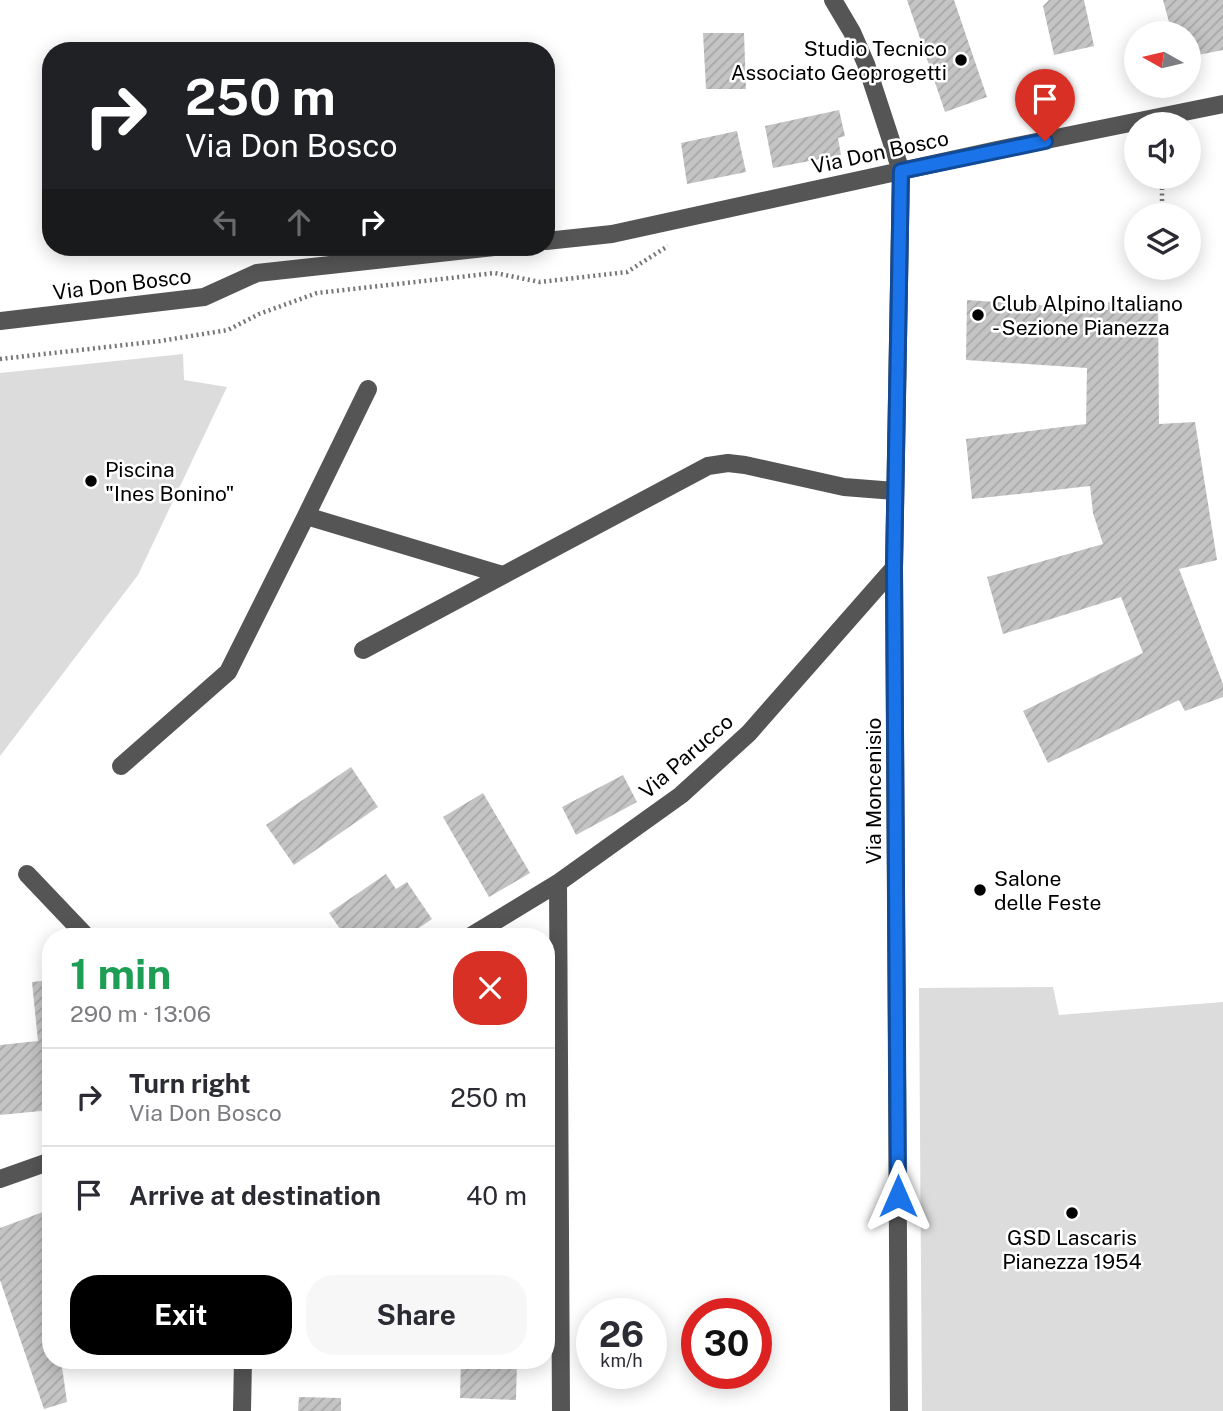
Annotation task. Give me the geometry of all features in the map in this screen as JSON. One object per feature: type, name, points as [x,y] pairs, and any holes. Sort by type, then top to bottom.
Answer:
[{"type":"street","name":"Via Moncenisio","points":[[833,0],[852,32],[866,64],[901,171],[894,568],[899,1411]]},
{"type":"street","name":"Via Don Bosco","points":[[555,240],[612,234],[1223,104]]},
{"type":"street","name":"Via Don Bosco","points":[[0,321],[204,298],[257,273],[412,256]]},
{"type":"street","points":[[121,766],[228,672],[368,389]]},
{"type":"street","points":[[363,650],[708,466],[728,463],[744,465],[844,486],[895,491]]},
{"type":"street","points":[[306,516],[503,575]]},
{"type":"street","name":"Via Parucco","points":[[484,928],[558,883],[681,795],[749,733],[894,568]]},
{"type":"street","points":[[27,874],[78,928]]},
{"type":"street","points":[[558,883],[561,1411]]},
{"type":"street","points":[[0,1179],[42,1164]]},
{"type":"street","points":[[242,1411],[243,1369]]},
{"type":"path","points":[[0,359],[160,341],[228,330],[259,314],[317,293],[495,273],[540,282],[627,272],[677,240]]},
{"type":"shaded area","name":"Piscina \"Ines Bonino\"","points":[[183,354],[184,380],[227,387],[138,575],[0,756],[0,373]]},
{"type":"shaded area","name":"GSD Lascaris Pianezza 1954","points":[[1053,987],[1059,1015],[1223,1002],[1223,1411],[922,1411],[919,988]]},
{"type":"building","points":[[907,0],[954,0],[987,97],[945,112]]},
{"type":"building","points":[[1049,0],[1084,0],[1094,46],[1054,55],[1043,6]]},
{"type":"building","points":[[1163,0],[1223,0],[1223,50],[1201,54],[1201,21],[1169,21]]},
{"type":"building","points":[[703,33],[744,33],[746,89],[706,89]]},
{"type":"building","points":[[839,110],[845,136],[838,138],[841,155],[773,168],[765,126]]},
{"type":"building","points":[[737,131],[746,172],[687,184],[681,143]]},
{"type":"building","points":[[967,300],[1108,310],[1108,302],[1158,303],[1159,424],[1195,422],[1217,560],[1179,569],[1223,684],[1223,697],[1185,711],[1179,700],[1048,763],[1023,711],[1143,653],[1121,597],[1003,634],[987,577],[1103,544],[1093,513],[1090,486],[972,499],[966,439],[1086,424],[1087,368],[966,360]]},
{"type":"building","points":[[351,767],[378,807],[294,865],[266,825]]},
{"type":"building","points":[[623,775],[637,802],[576,835],[562,807]]},
{"type":"building","points":[[483,793],[530,873],[489,897],[443,817]]},
{"type":"building","points":[[386,874],[396,889],[407,882],[432,919],[419,928],[339,928],[329,913]]},
{"type":"building","points":[[42,981],[42,1111],[0,1115],[0,1045],[38,1041],[32,982]]},
{"type":"building","points":[[42,1212],[42,1369],[62,1369],[67,1402],[44,1409],[0,1280],[0,1228]]},
{"type":"building","points":[[461,1369],[517,1369],[516,1400],[460,1398]]},
{"type":"building","points":[[299,1397],[341,1398],[341,1411],[298,1411]]},
{"type":"place","name":"Studio Tecnico Associato Geoprogetti","points":[[961,60]]},
{"type":"place","name":"Club Alpino Italiano - Sezione Pianezza","points":[[978,315]]},
{"type":"place","name":"Piscina \"Ines Bonino\"","points":[[91,481]]},
{"type":"place","name":"Salone delle Feste","points":[[980,890]]},
{"type":"place","name":"GSD Lascaris Pianezza 1954","points":[[1072,1213]]},
{"type":"route","points":[[898,1196],[894,568],[901,171],[1045,141]]}]
